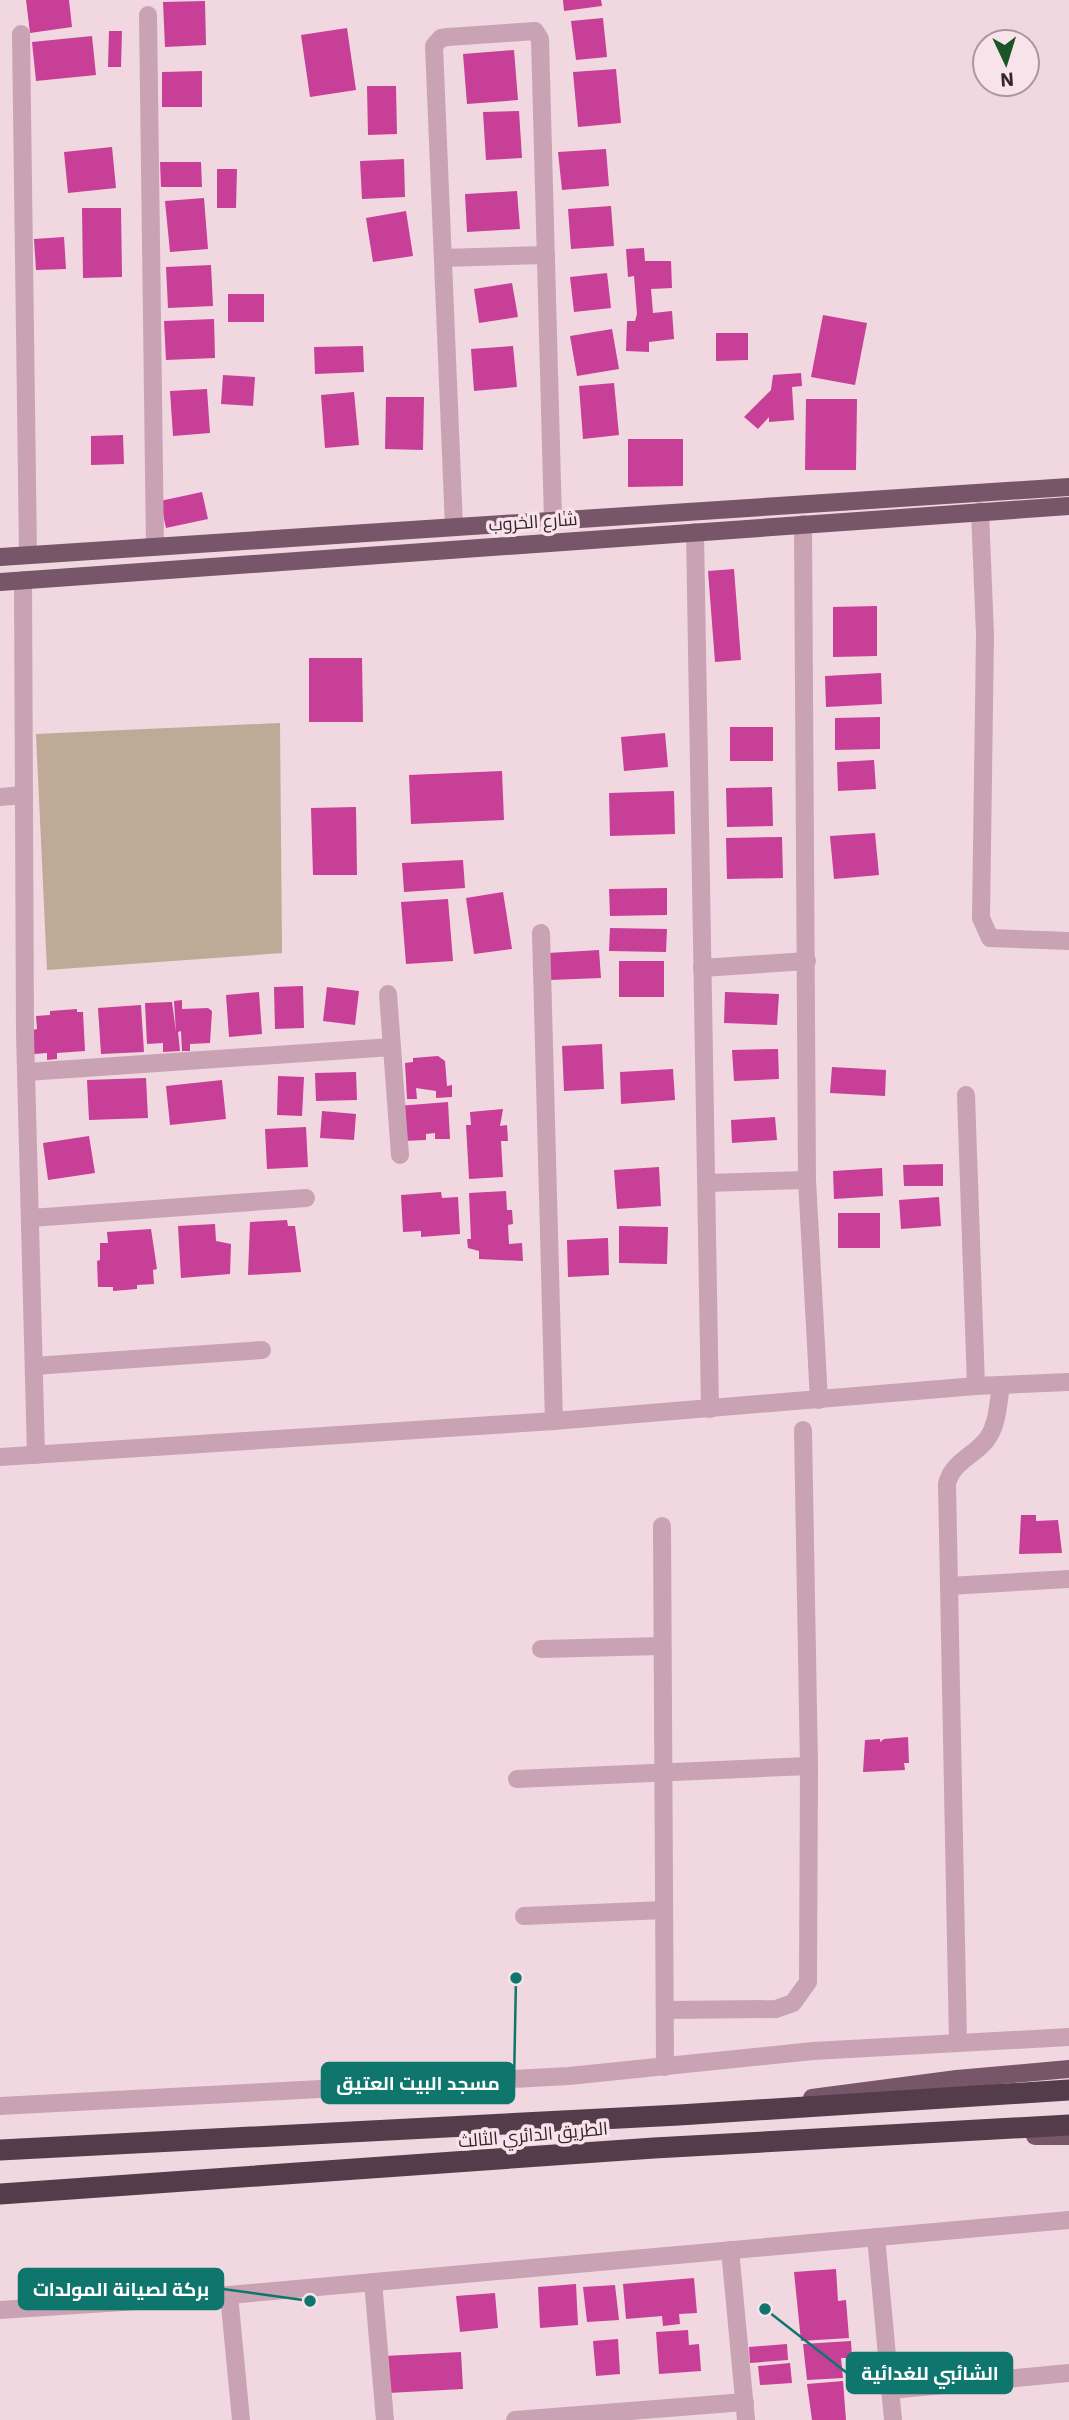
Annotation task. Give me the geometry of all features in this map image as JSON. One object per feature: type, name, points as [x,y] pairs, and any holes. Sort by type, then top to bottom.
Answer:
[{"type":"highway","name":"الطريق الدائري الثالث","points":[[0,2150],[679,2115],[1069,2090]]},
{"type":"highway","name":"الطريق الدائري الثالث","points":[[0,2194],[654,2148],[1069,2125]]},
{"type":"main road","name":"شارع الخروب","points":[[0,557],[1069,487]]},
{"type":"main road","name":"شارع الخروب","points":[[0,582],[1069,506]]},
{"type":"main road","points":[[679,2115],[957,2079],[1069,2070]]},
{"type":"main road","points":[[832,2138],[1069,2136]]},
{"type":"street","points":[[148,15],[155,547]]},
{"type":"street","points":[[454,527],[435,46],[441,38],[531,30],[537,32],[540,39],[553,520]]},
{"type":"street","points":[[21,34],[28,555]]},
{"type":"street","points":[[443,258],[547,255]]},
{"type":"street","points":[[980,511],[985,635],[981,918],[989,938],[1069,941]]},
{"type":"street","points":[[803,524],[807,1180],[819,1400]]},
{"type":"street","points":[[695,532],[710,1409]]},
{"type":"street","points":[[23,580],[27,1072],[36,1455]]},
{"type":"street","points":[[0,797],[23,795]]},
{"type":"street","points":[[541,933],[554,1420]]},
{"type":"street","points":[[702,968],[807,961]]},
{"type":"street","points":[[388,994],[400,1155]]},
{"type":"street","points":[[27,1072],[392,1047]]},
{"type":"street","points":[[966,1095],[976,1386]]},
{"type":"street","points":[[707,1183],[807,1180]]},
{"type":"street","points":[[31,1218],[306,1198]]},
{"type":"street","points":[[34,1366],[262,1350]]},
{"type":"street","points":[[0,1457],[710,1409],[976,1386],[1069,1382]]},
{"type":"street","points":[[958,2043],[948,1476],[992,1432],[1001,1385]]},
{"type":"street","points":[[665,2010],[776,2009],[793,2003],[804,1990],[809,1974],[809,1766],[803,1430]]},
{"type":"street","points":[[662,1526],[665,2067]]},
{"type":"street","points":[[949,1586],[1069,1579]]},
{"type":"street","points":[[541,1649],[662,1646]]},
{"type":"street","points":[[517,1779],[809,1766]]},
{"type":"street","points":[[524,1916],[664,1910]]},
{"type":"street","points":[[0,2106],[555,2077],[813,2052],[1069,2037]]},
{"type":"street","points":[[0,2310],[229,2295],[1069,2220]]},
{"type":"street","points":[[876,2237],[893,2420]]},
{"type":"street","points":[[515,2420],[746,2411],[730,2250]]},
{"type":"street","points":[[373,2282],[385,2420]]},
{"type":"street","points":[[229,2295],[241,2420]]},
{"type":"street","points":[[890,2390],[1069,2373]]},
{"type":"shaded area","points":[[280,723],[282,953],[47,970],[36,734]]},
{"type":"building","points":[[26,0],[69,0],[72,27],[30,33]]},
{"type":"building","points":[[563,0],[601,0],[602,6],[564,11]]},
{"type":"building","points":[[205,1],[206,45],[165,47],[163,2]]},
{"type":"building","points":[[603,18],[607,57],[576,60],[571,21]]},
{"type":"building","points":[[347,28],[356,90],[310,97],[301,35]]},
{"type":"building","points":[[109,31],[122,31],[121,67],[108,67]]},
{"type":"building","points":[[92,36],[96,75],[36,81],[32,42]]},
{"type":"building","points":[[514,50],[518,100],[467,104],[463,54]]},
{"type":"building","points":[[616,69],[621,123],[578,127],[573,72]]},
{"type":"building","points":[[202,71],[202,107],[162,107],[162,72]]},
{"type":"building","points":[[367,86],[396,86],[397,134],[368,135]]},
{"type":"building","points":[[519,111],[522,158],[486,160],[483,112]]},
{"type":"building","points":[[112,147],[116,188],[68,193],[64,152]]},
{"type":"building","points":[[606,149],[609,186],[562,190],[558,152]]},
{"type":"building","points":[[404,159],[405,197],[362,199],[360,161]]},
{"type":"building","points":[[160,162],[201,162],[202,187],[161,187]]},
{"type":"building","points":[[217,169],[237,169],[236,208],[217,208]]},
{"type":"building","points":[[517,191],[520,229],[467,232],[465,194]]},
{"type":"building","points":[[204,198],[208,249],[170,252],[165,201]]},
{"type":"building","points":[[611,206],[614,246],[571,249],[568,209]]},
{"type":"building","points":[[82,208],[121,208],[122,277],[83,278]]},
{"type":"building","points":[[406,211],[413,256],[373,262],[366,218]]},
{"type":"building","points":[[64,237],[66,269],[36,270],[34,239]]},
{"type":"building","points":[[644,248],[645,261],[671,261],[672,288],[651,289],[653,313],[672,311],[674,339],[649,342],[649,352],[626,351],[627,321],[635,321],[637,314],[634,276],[628,277],[626,249]]},
{"type":"building","points":[[211,265],[213,306],[168,308],[166,267]]},
{"type":"building","points":[[607,273],[611,308],[574,312],[570,277]]},
{"type":"building","points":[[512,283],[518,317],[479,323],[474,289]]},
{"type":"building","points":[[228,294],[264,294],[264,322],[228,322]]},
{"type":"building","points":[[823,315],[867,323],[855,385],[811,377]]},
{"type":"building","points":[[214,319],[215,358],[166,360],[164,321]]},
{"type":"building","points":[[612,329],[619,369],[577,376],[570,336]]},
{"type":"building","points":[[716,333],[748,333],[748,360],[716,361]]},
{"type":"building","points":[[363,346],[364,372],[315,374],[314,347]]},
{"type":"building","points":[[513,346],[517,387],[474,391],[471,349]]},
{"type":"building","points":[[801,373],[802,386],[792,387],[794,420],[769,422],[769,417],[758,429],[744,417],[771,390],[773,375]]},
{"type":"building","points":[[223,375],[255,377],[253,406],[221,404]]},
{"type":"building","points":[[614,383],[619,435],[583,439],[579,386]]},
{"type":"building","points":[[207,389],[210,433],[173,436],[170,391]]},
{"type":"building","points":[[354,392],[359,445],[325,448],[321,395]]},
{"type":"building","points":[[386,397],[424,397],[423,450],[385,449]]},
{"type":"building","points":[[806,399],[857,399],[856,470],[805,470]]},
{"type":"building","points":[[123,435],[124,464],[91,465],[91,436]]},
{"type":"building","points":[[628,439],[683,439],[683,486],[628,487]]},
{"type":"building","points":[[202,492],[208,519],[166,528],[160,501]]},
{"type":"building","points":[[734,569],[741,660],[715,662],[708,571]]},
{"type":"building","points":[[877,606],[877,656],[833,657],[833,607]]},
{"type":"building","points":[[309,658],[362,658],[363,722],[309,722]]},
{"type":"building","points":[[881,673],[882,704],[826,707],[825,676]]},
{"type":"building","points":[[880,717],[880,749],[835,750],[835,718]]},
{"type":"building","points":[[730,727],[773,727],[773,761],[730,761]]},
{"type":"building","points":[[665,733],[668,767],[624,771],[621,737]]},
{"type":"building","points":[[874,760],[876,789],[838,791],[837,762]]},
{"type":"building","points":[[502,771],[504,820],[411,824],[409,775]]},
{"type":"building","points":[[772,787],[773,826],[727,827],[726,788]]},
{"type":"building","points":[[674,791],[675,834],[610,836],[609,793]]},
{"type":"building","points":[[356,807],[357,875],[313,875],[311,808]]},
{"type":"building","points":[[875,833],[879,875],[834,879],[830,836]]},
{"type":"building","points":[[782,837],[783,878],[727,879],[726,838]]},
{"type":"building","points":[[463,860],[465,888],[404,892],[402,863]]},
{"type":"building","points":[[667,888],[667,915],[610,916],[609,889]]},
{"type":"building","points":[[503,892],[512,949],[474,954],[466,898]]},
{"type":"building","points":[[448,899],[453,961],[406,964],[401,902]]},
{"type":"building","points":[[610,928],[667,929],[666,952],[609,951]]},
{"type":"building","points":[[599,950],[601,978],[550,980],[548,953]]},
{"type":"building","points":[[619,961],[664,961],[664,997],[619,997]]},
{"type":"building","points":[[303,986],[304,1028],[275,1029],[274,987]]},
{"type":"building","points":[[327,987],[359,991],[355,1025],[323,1021]]},
{"type":"building","points":[[259,992],[262,1034],[229,1037],[226,995]]},
{"type":"building","points":[[725,992],[779,994],[777,1025],[724,1023]]},
{"type":"building","points":[[182,1000],[182,1009],[208,1008],[212,1011],[210,1043],[190,1044],[190,1051],[182,1051],[181,1031],[178,1032],[180,1051],[163,1052],[163,1043],[147,1044],[145,1003],[172,1002],[176,1032],[174,1001]]},
{"type":"building","points":[[141,1005],[144,1052],[101,1054],[98,1008]]},
{"type":"building","points":[[77,1009],[77,1012],[83,1012],[85,1051],[57,1053],[57,1059],[47,1060],[47,1053],[34,1054],[33,1030],[37,1029],[36,1016],[50,1015],[50,1011]]},
{"type":"building","points":[[602,1044],[604,1089],[564,1091],[562,1046]]},
{"type":"building","points":[[778,1049],[779,1079],[734,1081],[732,1050]]},
{"type":"building","points":[[438,1056],[445,1061],[447,1086],[452,1085],[452,1097],[436,1098],[436,1091],[416,1088],[417,1099],[407,1099],[405,1063],[413,1062],[413,1058]]},
{"type":"building","points":[[832,1067],[886,1070],[885,1096],[830,1093]]},
{"type":"building","points":[[673,1069],[675,1100],[621,1104],[620,1072]]},
{"type":"building","points":[[356,1072],[357,1100],[316,1101],[315,1073]]},
{"type":"building","points":[[278,1076],[304,1077],[302,1116],[277,1115]]},
{"type":"building","points":[[146,1078],[148,1118],[89,1120],[87,1080]]},
{"type":"building","points":[[222,1080],[226,1119],[170,1125],[166,1086]]},
{"type":"building","points":[[448,1102],[450,1139],[435,1139],[435,1133],[426,1134],[426,1140],[403,1141],[398,1106]]},
{"type":"building","points":[[503,1109],[500,1126],[507,1125],[508,1141],[501,1141],[503,1177],[469,1179],[466,1125],[471,1125],[470,1112]]},
{"type":"building","points":[[322,1111],[356,1114],[354,1140],[320,1138]]},
{"type":"building","points":[[775,1117],[777,1140],[732,1143],[731,1120]]},
{"type":"building","points":[[306,1127],[308,1167],[267,1169],[265,1129]]},
{"type":"building","points":[[89,1136],[95,1173],[48,1180],[43,1143]]},
{"type":"building","points":[[943,1164],[943,1186],[904,1186],[903,1165]]},
{"type":"building","points":[[659,1167],[661,1206],[617,1209],[614,1170]]},
{"type":"building","points":[[882,1168],[883,1196],[834,1199],[833,1171]]},
{"type":"building","points":[[506,1191],[507,1210],[512,1210],[513,1224],[508,1225],[509,1244],[522,1243],[523,1261],[479,1259],[479,1251],[468,1248],[467,1239],[471,1239],[469,1193]]},
{"type":"building","points":[[441,1192],[442,1198],[458,1197],[460,1234],[421,1237],[421,1231],[403,1232],[401,1195]]},
{"type":"building","points":[[939,1197],[941,1226],[901,1229],[899,1200]]},
{"type":"building","points":[[838,1213],[880,1213],[880,1248],[838,1248]]},
{"type":"building","points":[[287,1220],[288,1226],[295,1226],[301,1272],[248,1275],[250,1222]]},
{"type":"building","points":[[215,1224],[216,1241],[231,1244],[230,1274],[181,1278],[178,1226]]},
{"type":"building","points":[[619,1226],[668,1227],[667,1264],[619,1263]]},
{"type":"building","points":[[151,1229],[157,1269],[153,1270],[154,1284],[113,1291],[113,1287],[98,1287],[97,1261],[100,1260],[100,1243],[108,1243],[107,1232]]},
{"type":"building","points":[[608,1238],[609,1275],[568,1277],[567,1240]]},
{"type":"building","points":[[1021,1515],[1036,1515],[1036,1521],[1058,1520],[1062,1553],[1019,1554]]},
{"type":"building","points":[[908,1737],[909,1763],[904,1763],[905,1770],[863,1772],[865,1740],[880,1739],[880,1742],[884,1739]]},
{"type":"building","points":[[836,2269],[838,2301],[846,2300],[849,2338],[801,2341],[794,2272]]},
{"type":"building","points":[[694,2278],[697,2313],[679,2314],[680,2324],[663,2326],[662,2316],[626,2319],[623,2284]]},
{"type":"building","points":[[576,2284],[578,2325],[540,2328],[538,2287]]},
{"type":"building","points":[[615,2285],[619,2320],[587,2322],[583,2287]]},
{"type":"building","points":[[495,2293],[498,2328],[460,2332],[456,2296]]},
{"type":"building","points":[[688,2330],[689,2345],[699,2344],[701,2371],[659,2374],[656,2332]]},
{"type":"building","points":[[618,2339],[620,2374],[596,2376],[593,2341]]},
{"type":"building","points":[[851,2341],[852,2358],[841,2358],[843,2378],[807,2380],[803,2344]]},
{"type":"building","points":[[787,2344],[788,2360],[750,2363],[749,2347]]},
{"type":"building","points":[[461,2352],[463,2389],[388,2393],[385,2356]]},
{"type":"building","points":[[790,2363],[792,2383],[760,2385],[758,2366]]},
{"type":"building","points":[[843,2381],[846,2420],[812,2420],[807,2384]]},
{"type":"place","name":"مسجد البيت العتيق","points":[[516,1978]]},
{"type":"place","name":"بركة لصيانة المولدات","points":[[310,2301]]},
{"type":"place","name":"الشائبي للغدائية","points":[[765,2309]]}]
